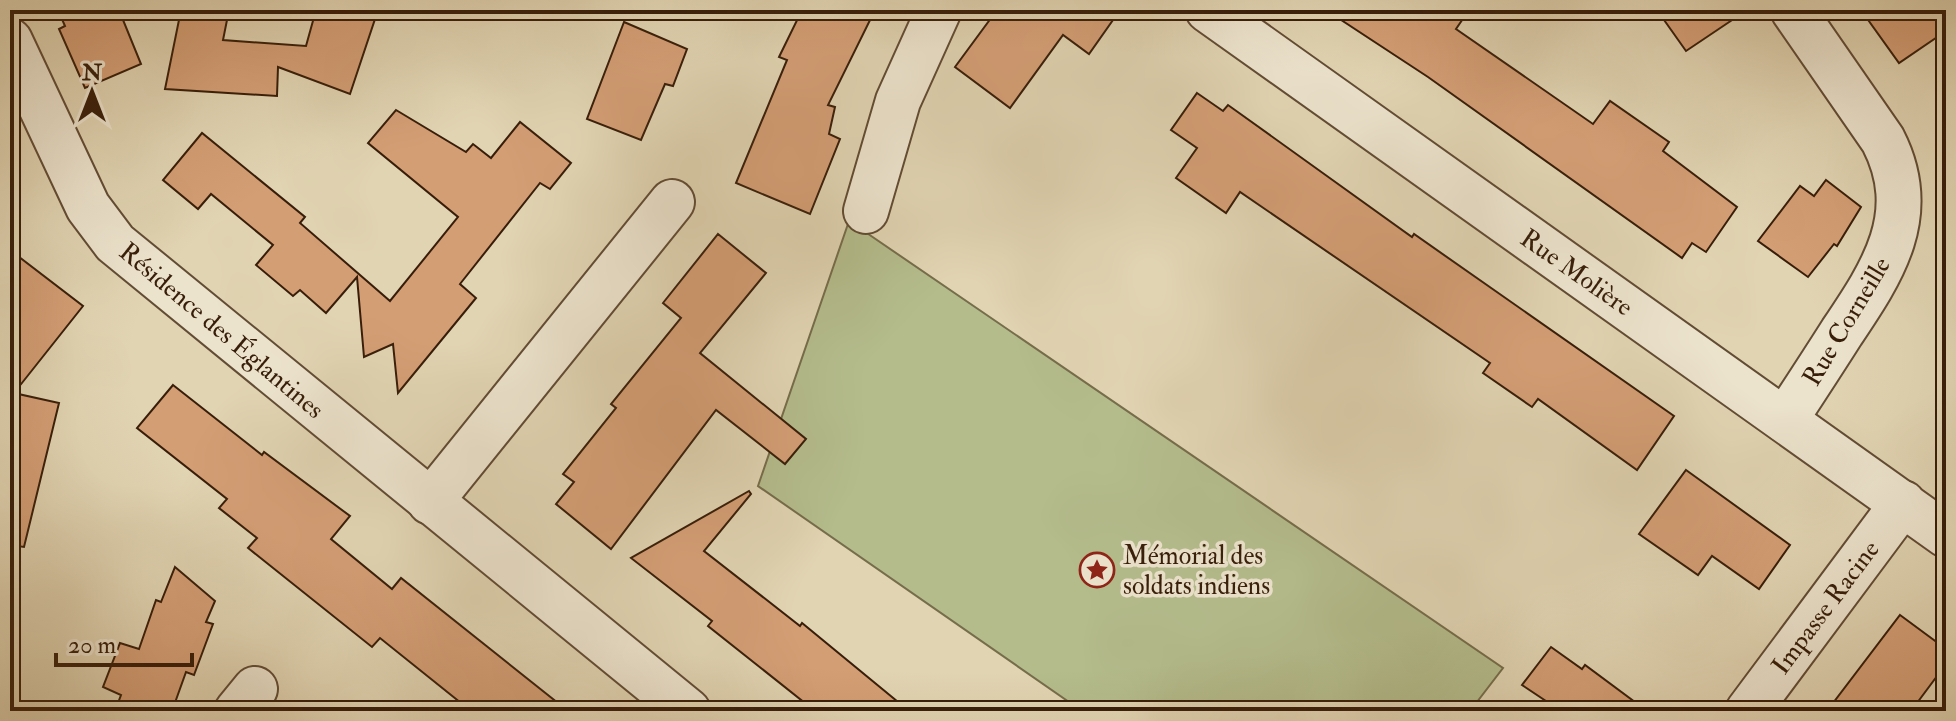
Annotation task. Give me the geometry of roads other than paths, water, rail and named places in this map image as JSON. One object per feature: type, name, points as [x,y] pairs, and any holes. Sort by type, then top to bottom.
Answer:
[{"type":"street","points":[[866,211],[908,74],[939,10]]},
{"type":"street","name":"Rue Molière","points":[[1208,10],[1946,535]]},
{"type":"street","name":"Rue Corneille","points":[[1785,420],[1874,284],[1892,242],[1900,202],[1893,160],[1883,140],[1793,10]]},
{"type":"street","name":"Résidence des Églantines","points":[[10,41],[88,207],[115,243],[688,711]]},
{"type":"street","points":[[430,502],[672,202]]},
{"type":"street","name":"Impasse Racine","points":[[1748,711],[1903,503]]},
{"type":"place","name":"Mémorial des soldats indiens","points":[[1097,570]]}]
